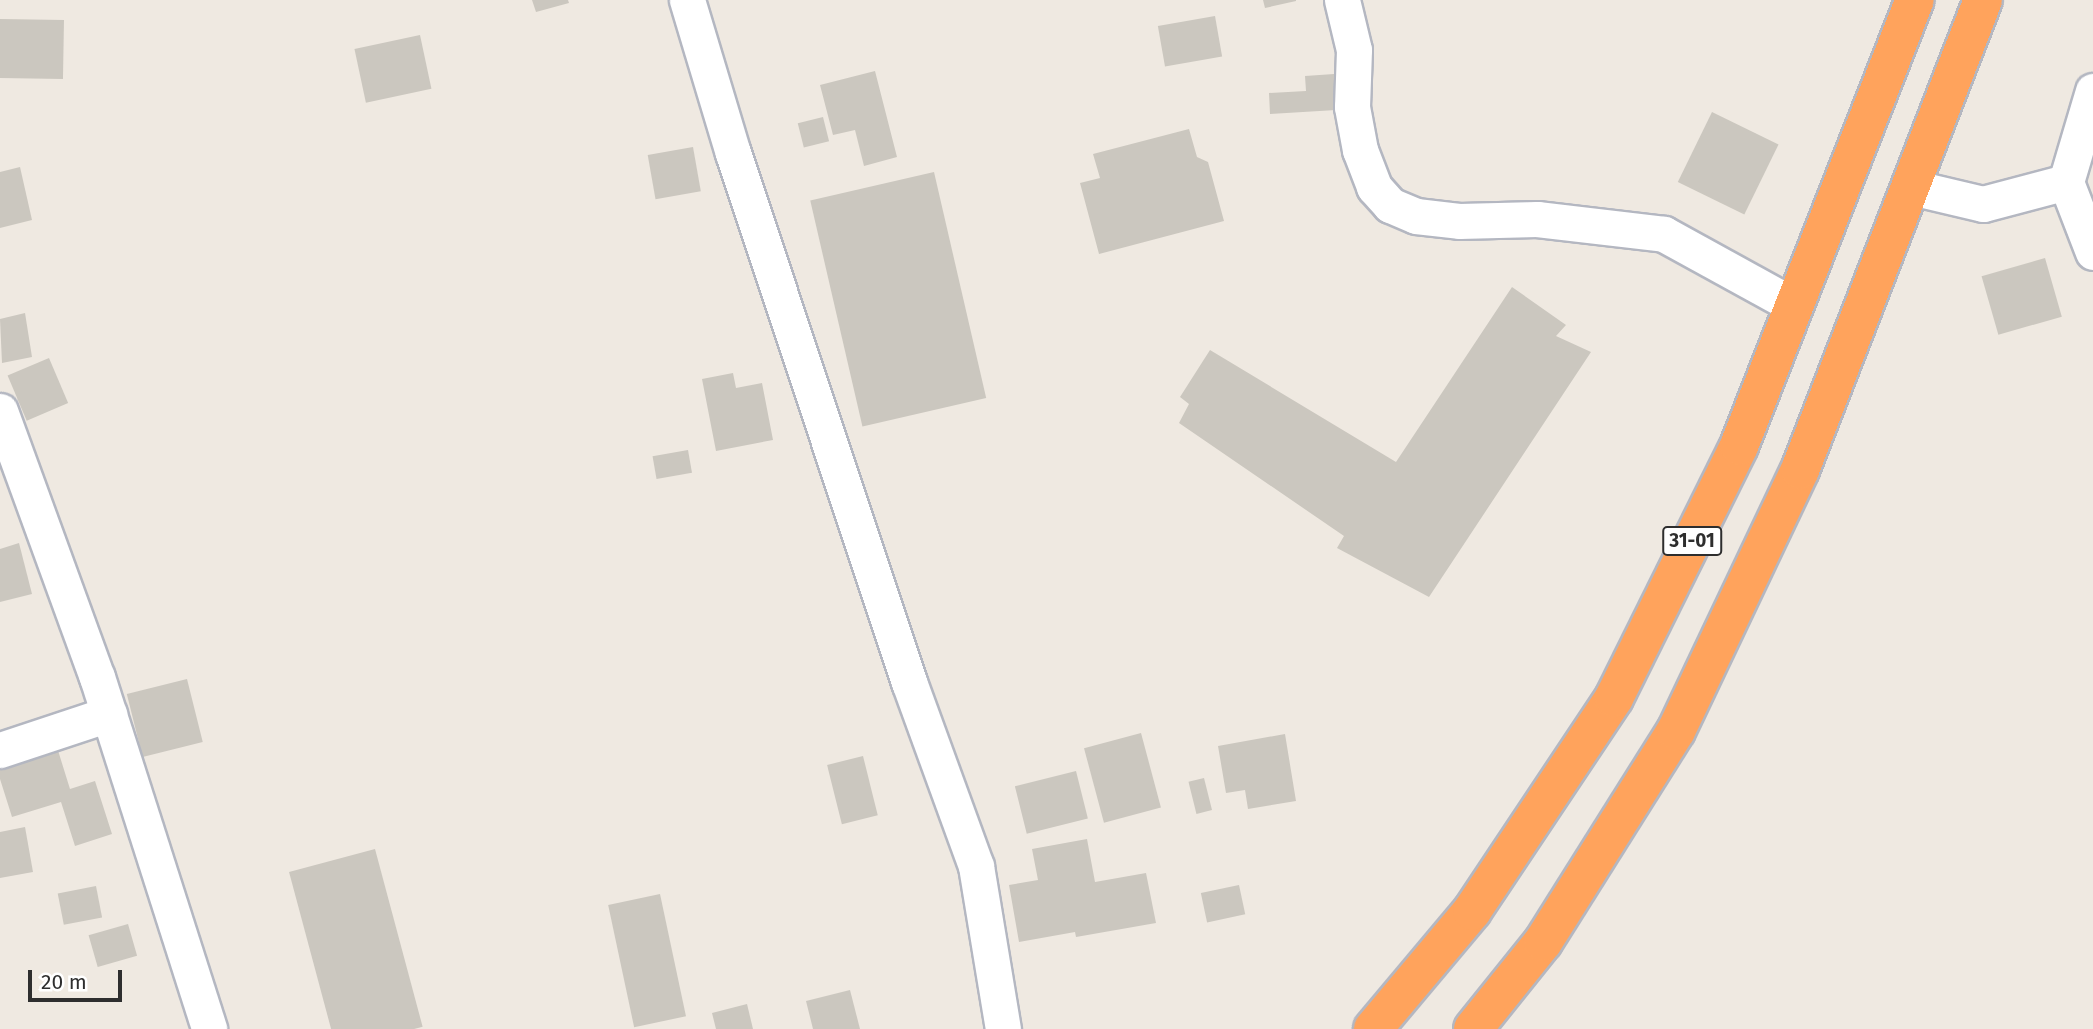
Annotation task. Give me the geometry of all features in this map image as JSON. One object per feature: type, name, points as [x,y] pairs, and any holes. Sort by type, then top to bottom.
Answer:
[{"type":"highway","name":"31-01","points":[[1373,1029],[1472,911],[1614,698],[1740,446],[1914,0]]},
{"type":"highway","points":[[1473,1029],[1543,942],[1676,731],[1800,470],[1983,0]]},
{"type":"street","points":[[688,0],[733,153],[878,589],[976,866],[1003,1029]]},
{"type":"street","points":[[1342,0],[1354,50],[1352,107],[1360,150],[1374,187],[1390,205],[1416,216],[1459,221],[1537,219],[1664,234],[1795,306]]},
{"type":"street","points":[[2093,90],[2066,182],[2093,252]]},
{"type":"street","points":[[1910,187],[1983,204],[2066,182]]},
{"type":"street","points":[[0,411],[109,714],[209,1029]]},
{"type":"street","points":[[0,750],[109,714]]},
{"type":"building","points":[[532,0],[568,0],[569,3],[536,12]]},
{"type":"building","points":[[1263,0],[1296,0],[1296,1],[1265,8]]},
{"type":"building","points":[[1215,16],[1222,56],[1165,66],[1158,26]]},
{"type":"building","points":[[0,19],[64,20],[63,79],[0,78]]},
{"type":"building","points":[[420,35],[431,89],[366,103],[354,49]]},
{"type":"building","points":[[875,71],[897,157],[864,166],[855,130],[833,135],[820,85]]},
{"type":"building","points":[[1334,74],[1336,110],[1270,114],[1269,93],[1306,91],[1305,76]]},
{"type":"building","points":[[1712,112],[1779,144],[1744,215],[1678,182]]},
{"type":"building","points":[[823,117],[829,141],[804,148],[798,123]]},
{"type":"building","points":[[1189,129],[1197,157],[1208,162],[1224,221],[1099,254],[1080,183],[1100,178],[1093,154]]},
{"type":"building","points":[[693,147],[701,191],[656,199],[648,155]]},
{"type":"building","points":[[20,167],[32,220],[0,228],[0,172]]},
{"type":"building","points":[[934,172],[986,398],[862,427],[810,201]]},
{"type":"building","points":[[2045,258],[2062,317],[1998,335],[1982,276]]},
{"type":"building","points":[[1512,287],[1566,325],[1556,336],[1591,352],[1429,597],[1337,548],[1344,536],[1179,423],[1189,404],[1180,397],[1210,350],[1396,462]]},
{"type":"building","points":[[25,313],[32,357],[2,363],[0,319]]},
{"type":"building","points":[[49,358],[68,403],[27,421],[8,376]]},
{"type":"building","points":[[733,373],[736,388],[762,383],[773,440],[716,451],[702,379]]},
{"type":"building","points":[[688,450],[692,473],[657,479],[653,456]]},
{"type":"building","points":[[19,543],[32,594],[0,602],[0,549]]},
{"type":"building","points":[[187,679],[203,742],[143,757],[127,694]]},
{"type":"building","points":[[1141,733],[1161,807],[1104,823],[1084,748]]},
{"type":"building","points":[[1285,734],[1296,801],[1248,809],[1245,790],[1226,793],[1218,746]]},
{"type":"building","points":[[56,744],[70,789],[95,781],[112,834],[75,846],[61,802],[12,817],[0,779],[0,762]]},
{"type":"building","points":[[863,756],[878,815],[842,824],[827,765]]},
{"type":"building","points":[[1076,771],[1088,819],[1027,834],[1015,786]]},
{"type":"building","points":[[1204,778],[1212,810],[1196,814],[1188,782]]},
{"type":"building","points":[[25,827],[33,872],[0,878],[0,832]]},
{"type":"building","points":[[1087,839],[1095,882],[1146,873],[1156,923],[1076,937],[1075,932],[1019,942],[1009,885],[1038,880],[1032,849]]},
{"type":"building","points":[[375,849],[423,1027],[331,1029],[289,872]]},
{"type":"building","points":[[1239,885],[1245,914],[1207,922],[1201,893]]},
{"type":"building","points":[[96,886],[102,917],[64,925],[58,893]]},
{"type":"building","points":[[660,894],[686,1016],[634,1027],[608,905]]},
{"type":"building","points":[[128,924],[137,956],[98,967],[89,935]]},
{"type":"building","points":[[850,990],[860,1029],[813,1029],[806,1001]]},
{"type":"building","points":[[747,1004],[753,1029],[716,1029],[712,1013]]}]
